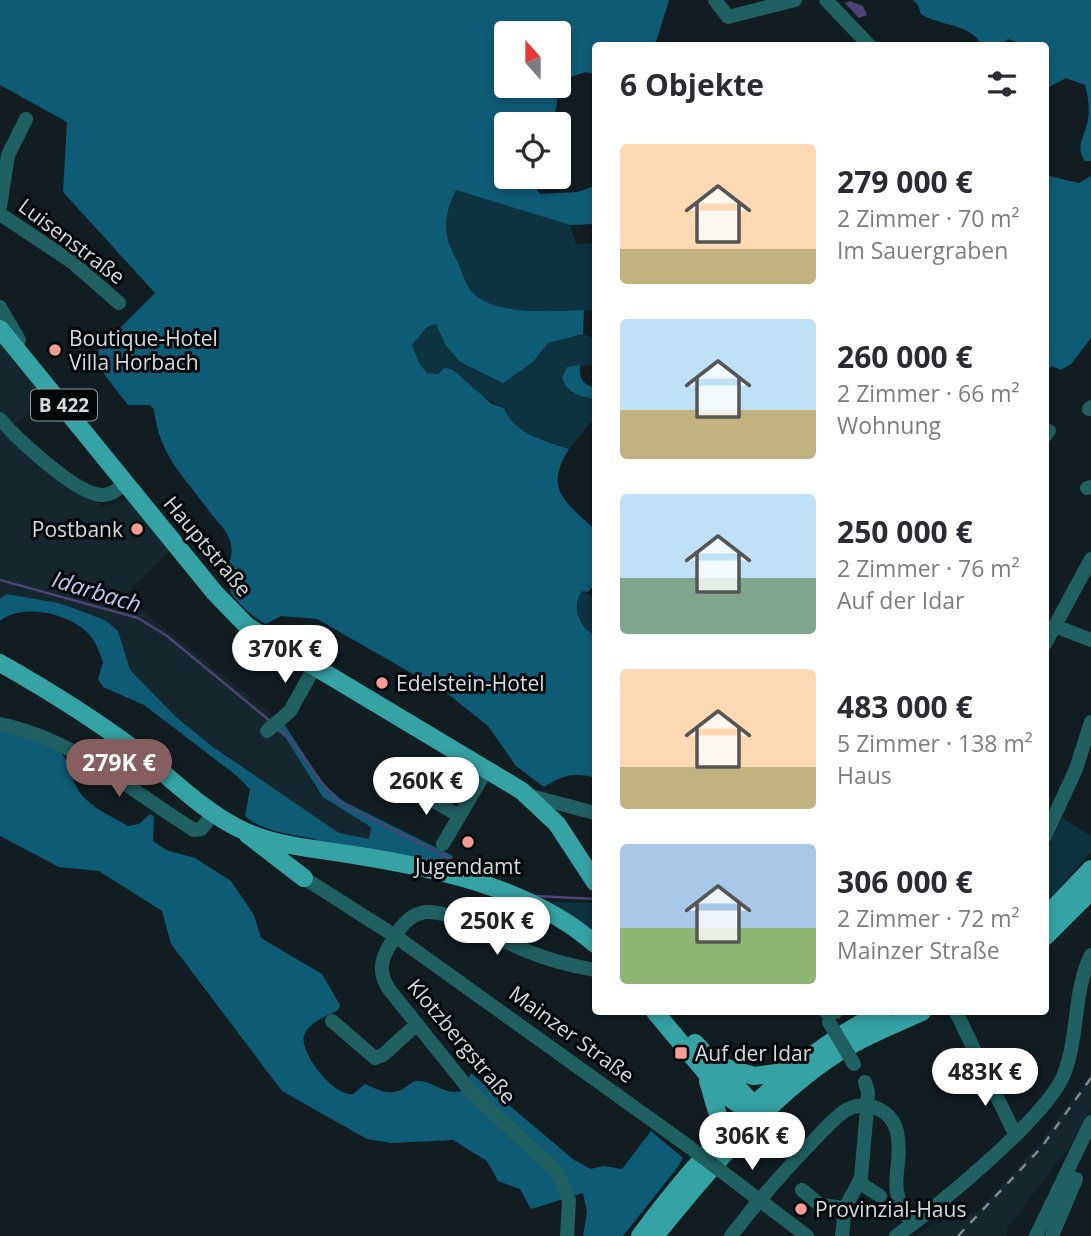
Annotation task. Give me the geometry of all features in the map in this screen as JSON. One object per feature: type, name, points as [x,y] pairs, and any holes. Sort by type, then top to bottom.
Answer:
[{"type":"main road","name":"Hauptstraße","points":[[0,329],[240,620],[257,634],[527,795]]},
{"type":"main road","points":[[0,663],[70,704],[304,878]]},
{"type":"main road","name":"B 422","points":[[527,795],[568,839],[592,877]]},
{"type":"main road","points":[[240,829],[317,848],[402,863],[472,882],[554,915],[592,942]]},
{"type":"main road","points":[[304,878],[296,862],[302,853],[317,848]]},
{"type":"main road","points":[[1049,913],[1091,869]]},
{"type":"main road","points":[[1049,933],[1091,891]]},
{"type":"main road","points":[[663,1015],[708,1067],[754,1113]]},
{"type":"main road","points":[[654,1236],[754,1113],[792,1071],[838,1035],[877,1015]]},
{"type":"main road","points":[[640,1236],[718,1145],[754,1113],[836,1054],[916,1015]]},
{"type":"main road","points":[[708,1067],[747,1076],[792,1071]]},
{"type":"main road","points":[[708,1067],[716,1108],[718,1145]]},
{"type":"street","points":[[715,0],[728,17],[795,0]]},
{"type":"street","points":[[826,0],[866,42]]},
{"type":"street","points":[[0,207],[8,155],[26,119]]},
{"type":"street","name":"Luisenstraße","points":[[0,214],[72,262],[119,303]]},
{"type":"street","points":[[0,307],[19,340],[15,348]]},
{"type":"street","points":[[0,419],[53,469],[94,494],[108,494],[126,483]]},
{"type":"street","points":[[1049,637],[1091,559]]},
{"type":"street","points":[[1055,626],[1091,640]]},
{"type":"street","points":[[273,726],[290,711],[314,668]]},
{"type":"street","points":[[1049,827],[1076,769],[1091,722]]},
{"type":"street","points":[[0,724],[22,729],[65,747],[135,788],[194,830],[201,829],[215,812]]},
{"type":"street","points":[[443,844],[487,769]]},
{"type":"street","points":[[411,788],[458,815]]},
{"type":"street","name":"Hauptstraße","points":[[527,795],[592,812]]},
{"type":"street","points":[[568,839],[566,821],[579,809]]},
{"type":"street","name":"Mainzer Straße","points":[[304,878],[395,936],[688,1146],[807,1236]]},
{"type":"street","points":[[395,936],[407,921],[428,912],[447,916],[548,959],[592,969]]},
{"type":"street","name":"Klotzbergstraße","points":[[395,936],[384,954],[381,974],[472,1093],[557,1172],[569,1200],[567,1236]]},
{"type":"street","points":[[896,1236],[1015,1134],[1049,1098],[1062,1079],[1085,1004],[1082,978],[1091,955]]},
{"type":"street","points":[[830,1015],[857,1062],[868,1093],[860,1183],[845,1208],[842,1236]]},
{"type":"street","points":[[958,1015],[1015,1134]]},
{"type":"street","points":[[332,1021],[375,1058],[383,1055],[417,1024]]},
{"type":"street","points":[[731,1236],[778,1178],[834,1121],[844,1111],[860,1106],[876,1107],[893,1123],[897,1139],[894,1185],[889,1200]]},
{"type":"street","points":[[1036,1236],[1065,1182],[1091,1122]]},
{"type":"street","points":[[1052,1236],[1091,1142]]},
{"type":"street","points":[[860,1183],[889,1200],[912,1224]]},
{"type":"street","points":[[802,1190],[820,1205],[845,1208]]},
{"type":"shaded area","points":[[0,0],[669,0],[656,42],[592,42],[592,73],[586,72],[571,77],[571,21],[494,21],[494,98],[558,98],[555,112],[494,112],[494,189],[537,189],[540,194],[577,192],[592,187],[592,224],[570,225],[456,190],[447,217],[449,242],[466,283],[474,294],[484,301],[527,311],[584,310],[583,334],[548,343],[533,362],[503,383],[460,362],[445,344],[436,324],[427,327],[412,345],[419,363],[427,373],[438,374],[445,368],[453,370],[492,404],[504,408],[522,430],[569,449],[561,463],[558,486],[568,504],[592,527],[592,587],[588,592],[582,591],[577,610],[581,622],[592,634],[592,777],[568,776],[544,787],[516,766],[488,726],[448,694],[317,619],[281,616],[266,624],[253,616],[235,598],[226,577],[232,551],[229,538],[168,454],[157,426],[154,409],[150,405],[128,405],[97,365],[98,350],[155,293],[63,192],[67,122],[0,85]]},
{"type":"shaded area","points":[[913,0],[1091,0],[1091,161],[1085,161],[1081,150],[1089,115],[1085,85],[1066,78],[1049,87],[1049,42],[1016,42],[1008,39],[1004,42],[979,42],[969,32],[921,14]]},
{"type":"shaded area","points":[[850,1],[863,6],[867,15],[859,18],[845,3]]},
{"type":"shaded area","points":[[1049,176],[1079,183],[1091,176],[1091,338],[1071,364],[1061,370],[1052,366],[1049,369]]},
{"type":"shaded area","points":[[456,190],[570,225],[576,244],[592,243],[592,311],[515,310],[485,302],[474,294],[468,285],[453,254],[446,228],[448,211]]},
{"type":"shaded area","points":[[436,324],[445,344],[533,362],[548,343],[583,334],[592,338],[592,365],[568,367],[571,393],[592,398],[592,422],[569,449],[533,436],[509,423],[504,408],[438,374],[427,373],[419,363],[412,345],[427,327]]},
{"type":"shaded area","points":[[0,343],[49,398],[12,426],[102,506],[130,499],[171,549],[124,596],[284,724],[277,731],[285,737],[323,797],[368,823],[371,826],[369,839],[339,834],[213,747],[176,717],[129,670],[118,631],[105,620],[59,603],[6,594],[0,599]]},
{"type":"shaded area","points":[[580,365],[582,380],[592,387],[592,398],[567,388],[562,378],[567,367]]},
{"type":"shaded area","points":[[582,590],[592,596],[592,633],[581,622],[577,609]]},
{"type":"shaded area","points":[[6,594],[59,603],[105,620],[118,631],[130,670],[176,717],[213,747],[339,833],[369,839],[371,827],[323,797],[285,737],[277,731],[284,724],[323,783],[343,801],[453,856],[445,868],[317,843],[315,839],[260,826],[245,816],[250,789],[237,776],[144,705],[103,687],[98,679],[103,662],[95,643],[83,629],[73,622],[47,613],[21,612],[0,621],[0,599]]},
{"type":"shaded area","points":[[0,722],[56,748],[66,761],[80,793],[106,814],[128,826],[139,824],[150,814],[154,816],[153,841],[166,850],[195,858],[231,881],[254,915],[261,938],[322,974],[340,1005],[338,1010],[309,1027],[304,1036],[304,1044],[320,1073],[337,1089],[353,1094],[365,1084],[393,1092],[418,1081],[455,1092],[462,1091],[471,1073],[574,1160],[591,1169],[603,1166],[622,1169],[651,1131],[683,1158],[677,1168],[623,1236],[583,1236],[587,1212],[583,1193],[531,1209],[520,1189],[498,1181],[487,1161],[453,1140],[392,1143],[367,1139],[282,1091],[171,944],[162,911],[99,871],[59,867],[0,836]]},
{"type":"shaded area","points":[[1062,818],[1091,836],[1091,852],[1049,899],[1049,846]]},
{"type":"shaded area","points":[[552,902],[592,903],[592,929]]},
{"type":"shaded area","points":[[1091,1073],[1091,1108],[1078,1136],[1007,1228],[1007,1236],[917,1236],[930,1225],[960,1219],[979,1210],[1040,1143]]},
{"type":"waterway","name":"Idarbach","points":[[0,580],[138,618],[167,636],[270,721]]},
{"type":"waterway","name":"Idarbach","points":[[278,728],[294,744],[339,802],[480,874]]},
{"type":"waterway","name":"Idarbach","points":[[535,896],[592,899]]},
{"type":"railway","points":[[958,1236],[1041,1148],[1091,1078]]},
{"type":"place","name":"Boutique-Hotel Villa Horbach","points":[[55,350]]},
{"type":"place","name":"Postbank","points":[[137,529]]},
{"type":"place","name":"Edelstein-Hotel","points":[[382,683]]},
{"type":"place","name":"Jugendamt","points":[[468,842]]},
{"type":"place","name":"Auf der Idar","points":[[681,1053]]},
{"type":"place","name":"Provinzial-Haus","points":[[801,1209]]}]
